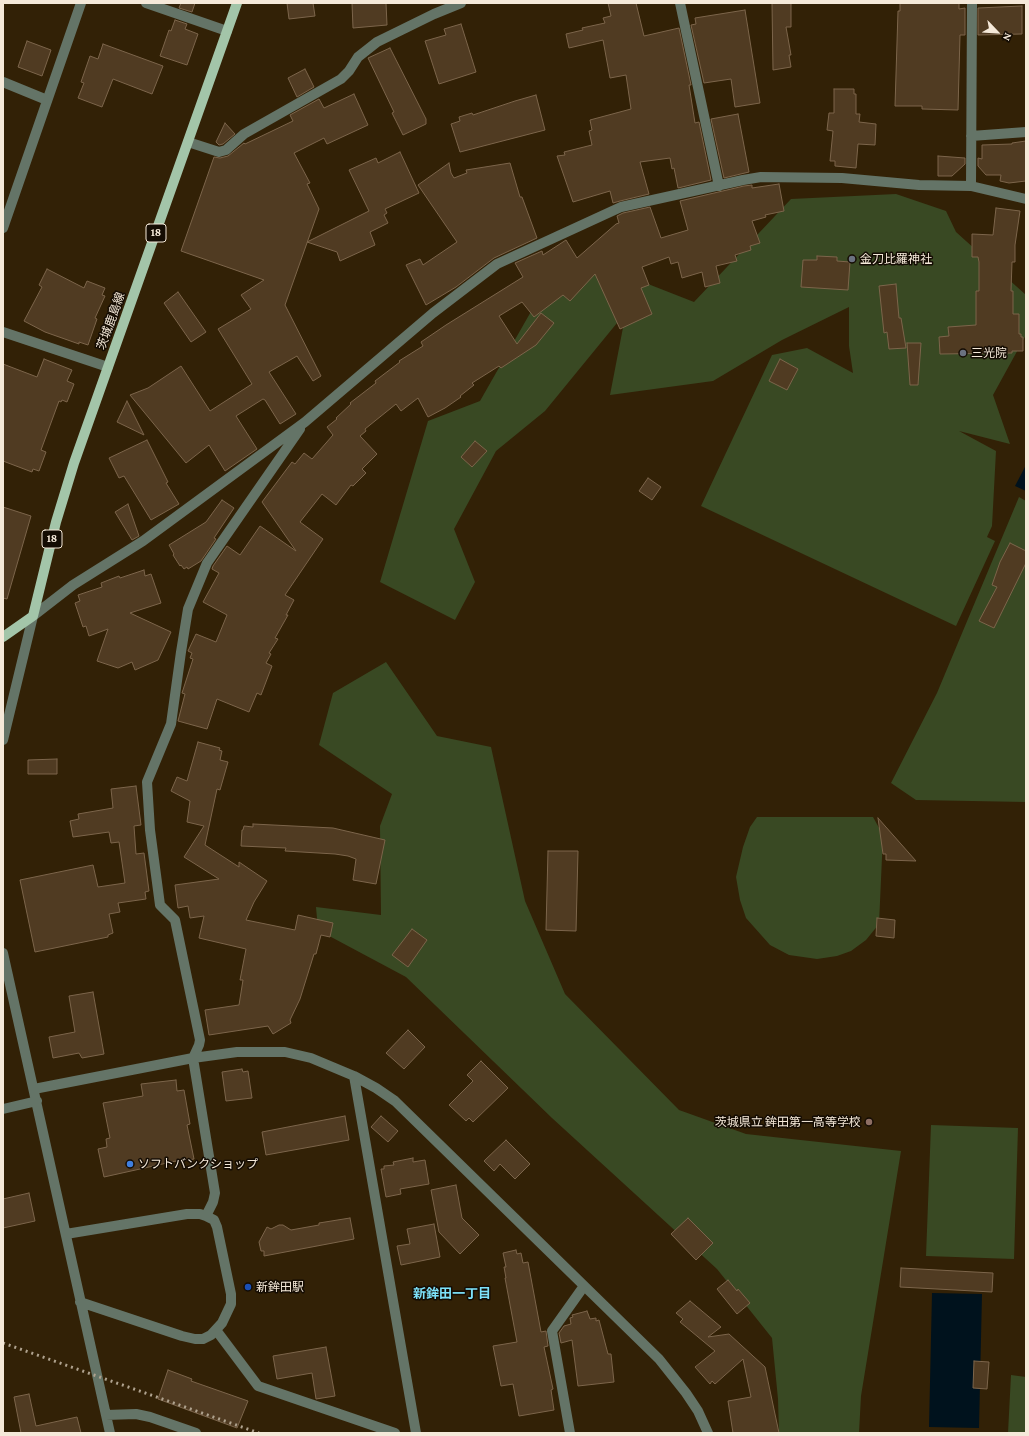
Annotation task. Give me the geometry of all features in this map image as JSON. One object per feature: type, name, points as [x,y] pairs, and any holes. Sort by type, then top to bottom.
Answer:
[{"type":"main road","name":"茨城鹿島線","points":[[33,616],[56,522],[74,463],[237,3]]},
{"type":"main road","points":[[3,637],[33,616]]},
{"type":"street","points":[[3,228],[7,205],[47,100],[81,3]]},
{"type":"street","points":[[146,3],[227,31]]},
{"type":"street","points":[[188,142],[219,152],[226,150],[244,134],[341,79],[349,71],[358,57],[376,42],[434,14],[461,3]]},
{"type":"street","points":[[680,3],[718,186]]},
{"type":"street","points":[[971,186],[972,3]]},
{"type":"street","points":[[3,82],[47,100]]},
{"type":"street","points":[[971,136],[1026,132]]},
{"type":"street","points":[[3,740],[33,616],[73,585],[143,541],[305,422],[433,313],[497,264],[621,207],[761,177],[807,176],[919,185],[971,186],[1026,198]]},
{"type":"street","points":[[3,332],[108,367]]},
{"type":"street","points":[[206,1216],[213,1202],[215,1193],[193,1058],[200,1040],[175,920],[160,905],[150,830],[147,782],[171,724],[188,608],[207,563],[305,422]]},
{"type":"street","points":[[3,953],[110,1433]]},
{"type":"street","points":[[34,1089],[193,1058],[237,1052],[285,1052],[310,1058],[354,1076],[376,1088],[394,1101],[659,1359],[686,1393],[698,1411],[708,1433]]},
{"type":"street","points":[[354,1076],[416,1433]]},
{"type":"street","points":[[3,1109],[37,1101]]},
{"type":"street","points":[[66,1234],[187,1214],[200,1214],[206,1216],[214,1220],[217,1227],[232,1294],[227,1314],[222,1323],[211,1335],[203,1339],[182,1336],[80,1302]]},
{"type":"street","points":[[570,1433],[552,1331],[584,1286]]},
{"type":"street","points":[[216,1330],[258,1386],[395,1433]]},
{"type":"street","points":[[106,1415],[124,1413],[136,1414],[150,1417],[196,1433]]},
{"type":"green space","points":[[896,194],[946,211],[956,232],[1026,295],[1026,335],[993,395],[1010,444],[959,431],[996,451],[992,526],[987,537],[995,541],[956,626],[701,506],[772,355],[807,348],[853,373],[849,346],[849,307],[782,340],[713,381],[610,395],[626,312],[545,411],[496,451],[454,529],[475,582],[455,620],[380,582],[428,421],[480,401],[537,301],[592,262],[694,302],[791,199]]},
{"type":"green space","points":[[1019,497],[1026,501],[1026,802],[916,800],[891,783],[937,693]]},
{"type":"green space","points":[[386,662],[437,736],[491,747],[525,901],[565,994],[679,1110],[746,1134],[901,1151],[861,1396],[859,1433],[779,1433],[778,1399],[772,1338],[717,1269],[552,1118],[406,977],[318,930],[316,907],[381,915],[380,826],[392,794],[319,745],[333,693]]},
{"type":"green space","points":[[757,817],[873,817],[883,835],[879,924],[866,940],[851,951],[837,956],[817,959],[789,955],[770,945],[746,918],[740,900],[736,877],[743,847],[750,827]]},
{"type":"green space","points":[[931,1125],[1018,1128],[1014,1259],[926,1256]]},
{"type":"green space","points":[[1011,1375],[1026,1377],[1026,1433],[1008,1433]]},
{"type":"water","points":[[1026,465],[1026,491],[1015,486]]},
{"type":"water","points":[[932,1293],[982,1294],[979,1428],[929,1427]]},
{"type":"building","points":[[181,3],[195,3],[192,12],[179,8]]},
{"type":"building","points":[[287,3],[313,3],[315,16],[289,19]]},
{"type":"building","points":[[352,3],[386,3],[387,25],[353,28]]},
{"type":"building","points":[[608,3],[636,3],[644,36],[679,28],[691,85],[689,85],[695,123],[699,122],[711,180],[678,188],[674,168],[672,169],[670,158],[640,162],[649,194],[613,203],[610,191],[573,202],[557,156],[565,155],[564,152],[592,145],[589,131],[592,130],[590,120],[631,109],[626,75],[610,78],[603,40],[569,48],[566,34],[583,30],[582,28],[605,23],[603,18],[611,16]]},
{"type":"building","points":[[772,3],[791,3],[791,27],[786,27],[791,55],[789,55],[791,67],[773,70]]},
{"type":"building","points":[[900,3],[959,3],[959,9],[965,8],[965,35],[960,35],[958,110],[922,109],[922,106],[895,106],[898,11],[900,11]]},
{"type":"building","points":[[1022,6],[1022,34],[978,35],[978,8]]},
{"type":"building","points":[[745,10],[760,103],[735,107],[731,79],[704,83],[691,25],[696,24],[695,18]]},
{"type":"building","points":[[175,20],[187,24],[185,29],[198,34],[187,65],[160,56],[169,30],[171,31]]},
{"type":"building","points":[[461,24],[476,72],[439,84],[425,41],[446,35],[444,29]]},
{"type":"building","points":[[27,41],[51,50],[42,76],[18,67]]},
{"type":"building","points":[[103,44],[163,66],[152,94],[113,79],[102,107],[78,98],[84,83],[81,82],[90,56],[98,59]]},
{"type":"building","points":[[390,48],[426,119],[426,124],[403,135],[392,113],[394,112],[368,58]]},
{"type":"building","points":[[305,69],[314,87],[297,97],[288,78]]},
{"type":"building","points":[[834,89],[854,89],[854,94],[856,94],[856,114],[860,114],[859,122],[876,124],[875,145],[858,144],[856,168],[835,166],[835,161],[830,161],[833,131],[827,130],[829,113],[834,113]]},
{"type":"building","points":[[354,94],[368,125],[327,144],[324,138],[294,153],[310,183],[307,184],[319,209],[285,305],[321,376],[313,381],[297,356],[269,372],[296,414],[280,424],[263,399],[236,416],[257,449],[225,471],[209,445],[186,463],[130,395],[148,388],[181,366],[210,411],[252,384],[218,329],[251,309],[241,295],[264,280],[181,251],[214,157],[220,158],[228,156],[244,143],[245,144],[293,121],[290,115],[319,99],[324,108]]},
{"type":"building","points":[[536,95],[545,130],[460,152],[451,124],[460,121],[459,117],[472,113],[473,115]]},
{"type":"building","points":[[738,114],[749,172],[724,178],[711,119]]},
{"type":"building","points":[[225,123],[235,134],[223,144],[219,145],[216,142]]},
{"type":"building","points":[[1026,141],[1026,181],[1009,183],[1000,181],[1001,175],[986,175],[978,166],[978,158],[982,159],[982,145],[1012,144]]},
{"type":"building","points":[[400,152],[419,193],[385,209],[387,213],[384,215],[388,223],[370,232],[375,245],[340,261],[337,252],[307,242],[369,211],[349,170],[376,158],[378,163]]},
{"type":"building","points":[[938,156],[965,158],[965,164],[952,176],[938,176]]},
{"type":"building","points":[[449,163],[451,173],[454,178],[467,173],[466,170],[510,163],[520,197],[522,197],[537,238],[494,258],[456,287],[426,305],[406,265],[420,259],[423,265],[457,242],[418,185]]},
{"type":"building","points":[[779,184],[784,211],[765,215],[766,217],[752,221],[760,243],[750,246],[751,250],[735,255],[737,261],[716,266],[720,283],[705,287],[702,272],[682,278],[678,262],[671,264],[669,257],[642,267],[649,285],[641,288],[652,314],[620,329],[595,274],[570,301],[563,295],[534,317],[522,302],[499,316],[517,344],[541,313],[554,323],[536,345],[501,368],[499,366],[472,383],[474,385],[460,396],[461,397],[428,417],[418,398],[401,411],[396,404],[365,429],[366,431],[360,436],[377,454],[362,469],[366,473],[353,486],[351,485],[336,505],[322,494],[300,522],[323,539],[285,595],[294,600],[286,615],[288,615],[275,638],[278,639],[269,653],[271,654],[266,663],[272,666],[261,695],[257,693],[249,712],[217,699],[207,729],[178,721],[185,694],[182,693],[193,659],[190,658],[192,653],[188,651],[196,634],[216,642],[227,615],[203,602],[219,573],[212,569],[213,566],[227,546],[240,555],[260,526],[296,551],[262,502],[292,462],[295,464],[304,453],[312,459],[333,435],[327,427],[337,419],[336,418],[351,404],[350,403],[376,383],[375,381],[400,362],[399,361],[423,346],[421,342],[523,277],[515,263],[542,251],[543,255],[566,240],[577,258],[619,223],[617,216],[623,213],[650,207],[661,238],[688,230],[680,201],[744,186],[752,185],[752,188]]},
{"type":"building","points":[[996,208],[1020,211],[1015,245],[1015,262],[1012,262],[1011,291],[1013,291],[1013,314],[1019,314],[1019,334],[1023,337],[1023,351],[1012,351],[1012,353],[940,354],[939,337],[949,336],[948,327],[976,325],[976,291],[979,291],[979,262],[978,257],[972,257],[972,234],[993,235]]},
{"type":"building","points":[[817,256],[837,257],[837,261],[850,262],[848,290],[801,287],[803,260],[817,260]]},
{"type":"building","points":[[47,269],[84,288],[87,281],[105,288],[102,295],[105,296],[95,318],[97,319],[88,345],[79,342],[79,344],[45,332],[24,321],[42,287],[39,285]]},
{"type":"building","points":[[896,284],[899,318],[901,318],[906,348],[889,349],[887,332],[884,333],[879,286]]},
{"type":"building","points":[[178,292],[206,332],[191,342],[164,303]]},
{"type":"building","points":[[907,343],[921,343],[918,385],[910,385]]},
{"type":"building","points":[[44,359],[72,370],[67,381],[74,384],[67,402],[62,400],[61,402],[59,401],[41,450],[46,452],[39,471],[33,469],[32,472],[3,461],[3,364],[37,377]]},
{"type":"building","points":[[780,359],[798,369],[787,390],[769,381]]},
{"type":"building","points":[[127,401],[144,435],[117,422]]},
{"type":"building","points":[[147,440],[168,482],[166,483],[179,504],[151,520],[124,476],[119,478],[109,458]]},
{"type":"building","points":[[475,441],[487,451],[472,467],[461,457]]},
{"type":"building","points":[[648,478],[661,487],[652,500],[639,491]]},
{"type":"building","points":[[222,500],[234,508],[201,561],[188,569],[187,567],[184,569],[181,565],[180,566],[173,555],[174,554],[169,545],[206,522]]},
{"type":"building","points":[[128,504],[139,536],[132,540],[115,512]]},
{"type":"building","points":[[3,507],[31,516],[7,599],[3,598]]},
{"type":"building","points":[[1010,543],[1026,551],[1026,563],[994,628],[979,621],[997,587],[992,585],[1000,562]]},
{"type":"building","points":[[144,570],[145,576],[151,574],[161,603],[130,613],[171,632],[158,660],[135,670],[132,662],[118,668],[97,661],[108,629],[89,636],[86,626],[83,627],[75,603],[80,601],[78,595],[102,587],[101,583],[119,576],[120,578]]},
{"type":"building","points":[[198,742],[220,748],[219,750],[222,751],[220,760],[228,762],[220,790],[217,789],[205,845],[239,867],[239,862],[267,881],[254,902],[246,920],[295,930],[298,915],[333,923],[330,937],[321,935],[300,999],[290,1020],[291,1023],[273,1034],[268,1026],[209,1035],[205,1010],[239,1005],[243,980],[240,980],[246,949],[199,938],[204,916],[190,918],[188,906],[178,908],[175,885],[219,879],[184,857],[204,826],[187,822],[190,801],[171,791],[177,777],[187,781]]},
{"type":"building","points":[[57,759],[57,774],[28,774],[28,760]]},
{"type":"building","points":[[136,786],[141,825],[134,826],[136,854],[144,853],[149,891],[145,892],[146,899],[118,903],[120,912],[109,914],[113,933],[108,935],[108,937],[35,952],[20,880],[93,865],[98,887],[125,883],[119,842],[111,843],[109,832],[73,837],[70,821],[79,819],[78,814],[113,808],[111,789]]},
{"type":"building","points":[[878,818],[916,861],[886,860],[886,854],[883,854]]},
{"type":"building","points":[[253,824],[333,828],[385,840],[376,884],[353,880],[356,859],[348,856],[285,851],[286,848],[241,846],[242,830],[244,826],[253,827]]},
{"type":"building","points":[[548,851],[578,851],[576,931],[546,930]]},
{"type":"building","points":[[877,918],[895,920],[894,938],[876,936]]},
{"type":"building","points":[[412,929],[427,940],[408,967],[392,955]]},
{"type":"building","points":[[93,992],[104,1054],[82,1058],[79,1053],[53,1058],[49,1037],[75,1032],[69,996]]},
{"type":"building","points":[[408,1030],[425,1047],[404,1069],[386,1053]]},
{"type":"building","points":[[481,1061],[508,1088],[473,1122],[469,1118],[466,1121],[449,1105],[473,1081],[467,1075]]},
{"type":"building","points":[[242,1069],[243,1072],[248,1071],[252,1098],[226,1101],[222,1072]]},
{"type":"building","points":[[176,1080],[177,1091],[184,1090],[190,1124],[187,1125],[194,1159],[176,1161],[104,1177],[98,1149],[107,1147],[106,1139],[110,1138],[103,1103],[143,1096],[141,1084]]},
{"type":"building","points":[[345,1116],[349,1140],[266,1155],[262,1132]]},
{"type":"building","points":[[381,1116],[398,1131],[388,1142],[371,1127]]},
{"type":"building","points":[[506,1140],[530,1164],[515,1179],[500,1164],[494,1171],[484,1161]]},
{"type":"building","points":[[413,1158],[413,1162],[425,1160],[429,1184],[400,1189],[401,1194],[386,1197],[381,1169],[384,1169],[384,1166],[394,1165],[393,1162]]},
{"type":"building","points":[[456,1185],[462,1218],[479,1235],[460,1254],[439,1232],[431,1190]]},
{"type":"building","points":[[29,1193],[35,1221],[3,1228],[3,1199]]},
{"type":"building","points":[[350,1218],[354,1239],[264,1256],[264,1251],[261,1251],[259,1242],[267,1227],[271,1229],[279,1225],[283,1225],[291,1230],[319,1225],[319,1223]]},
{"type":"building","points":[[688,1218],[713,1243],[696,1260],[671,1234]]},
{"type":"building","points":[[434,1224],[440,1257],[401,1265],[397,1246],[410,1244],[407,1229]]},
{"type":"building","points":[[516,1250],[517,1254],[521,1253],[523,1263],[528,1262],[541,1332],[546,1331],[548,1346],[544,1347],[553,1389],[551,1390],[554,1410],[519,1416],[513,1384],[501,1386],[493,1346],[517,1342],[505,1278],[504,1267],[506,1267],[503,1253]]},
{"type":"building","points":[[901,1268],[993,1273],[992,1292],[900,1287]]},
{"type":"building","points":[[728,1280],[750,1303],[737,1314],[717,1289]]},
{"type":"building","points":[[690,1301],[721,1327],[708,1337],[729,1334],[765,1367],[779,1433],[733,1433],[728,1401],[751,1397],[743,1359],[715,1384],[712,1381],[710,1384],[695,1367],[715,1351],[680,1322],[683,1319],[676,1313]]},
{"type":"building","points":[[587,1311],[590,1319],[596,1318],[596,1321],[599,1320],[608,1354],[611,1354],[614,1382],[578,1386],[572,1340],[561,1343],[559,1333],[564,1326],[571,1324],[570,1318],[573,1317],[572,1315]]},
{"type":"building","points":[[326,1347],[335,1396],[316,1399],[312,1373],[277,1379],[273,1356]]},
{"type":"building","points":[[974,1361],[989,1362],[987,1389],[973,1388]]},
{"type":"building","points":[[168,1370],[192,1379],[191,1381],[248,1401],[237,1428],[158,1399]]},
{"type":"building","points":[[29,1394],[36,1426],[77,1417],[81,1433],[21,1433],[14,1397]]},
{"type":"railway","points":[[3,1343],[259,1433]]},
{"type":"place","name":"金刀比羅神社","points":[[852,259]]},
{"type":"place","name":"三光院","points":[[963,353]]},
{"type":"place","name":"茨城県立 鉾田第一高等学校","points":[[869,1122]]},
{"type":"place","name":"ソフトバンクショップ","points":[[130,1164]]},
{"type":"place","name":"新鉾田駅","points":[[248,1287]]},
{"type":"district","name":"新鉾田一丁目","points":[[452,1294]]}]
